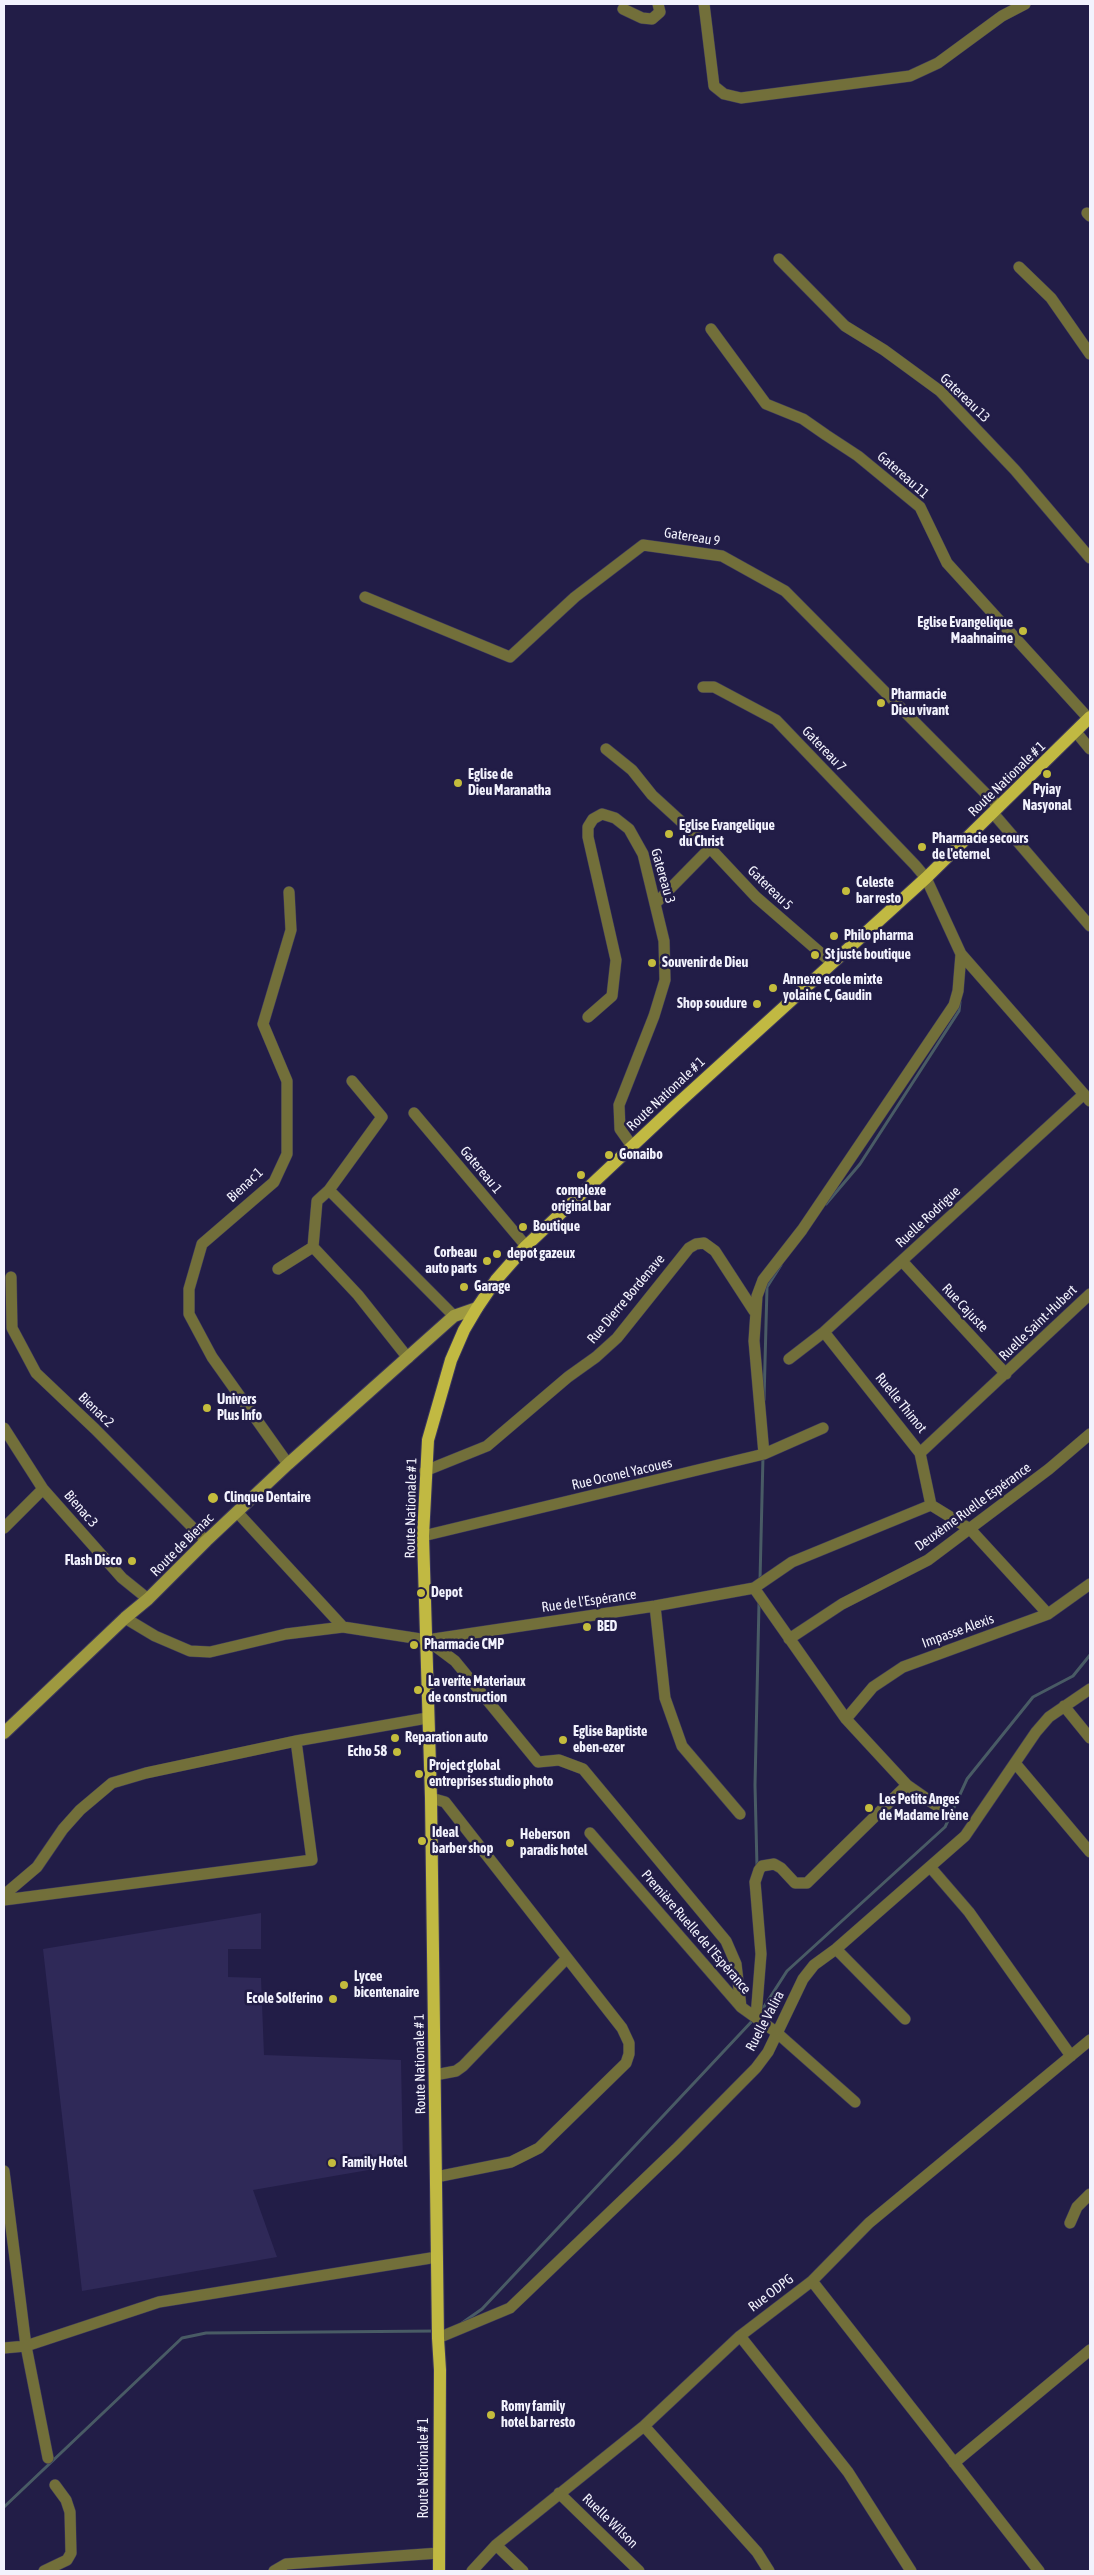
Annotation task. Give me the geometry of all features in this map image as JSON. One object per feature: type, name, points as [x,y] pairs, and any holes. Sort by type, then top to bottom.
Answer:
[{"type":"main road","name":"Route Nationale # 1","points":[[439,2571],[440,2370],[431,1798],[427,1718],[427,1640],[423,1536],[428,1440],[451,1360],[464,1330],[477,1308],[496,1280],[526,1246],[831,962],[926,878],[1089,718]]},
{"type":"main road","name":"Route de Bienac","points":[[4,1733],[125,1618],[148,1599],[288,1464],[454,1316],[477,1308]]},
{"type":"street","points":[[623,9],[642,18],[652,19],[660,12],[658,4]]},
{"type":"street","points":[[704,4],[714,86],[724,94],[741,98],[910,76],[938,63],[1002,16],[1025,4]]},
{"type":"street","name":"Gatereau 13","points":[[779,259],[845,326],[884,350],[940,391],[1015,470],[1090,558]]},
{"type":"street","points":[[1019,267],[1051,298],[1090,354]]},
{"type":"street","name":"Gatereau 11","points":[[711,329],[766,404],[803,420],[858,456],[920,507],[946,563],[1089,718]]},
{"type":"street","name":"Gatereau 9","points":[[365,596],[510,658],[575,597],[643,545],[722,556],[785,591],[996,810]]},
{"type":"street","name":"Gatereau 7","points":[[703,688],[714,687],[776,720],[926,878],[961,954]]},
{"type":"street","points":[[1076,732],[1090,748]]},
{"type":"street","name":"Gatereau 5","points":[[606,749],[632,770],[652,795],[710,848],[756,897],[831,962]]},
{"type":"street","points":[[996,810],[1090,926]]},
{"type":"street","name":"Gatereau 3","points":[[588,1017],[612,996],[616,960],[588,837],[588,827],[593,819],[602,814],[615,818],[629,829],[643,854],[664,941],[665,980],[635,1069],[619,1105],[620,1129],[632,1146]]},
{"type":"street","points":[[655,904],[710,848]]},
{"type":"street","name":"Bienac 1","points":[[288,1464],[212,1357],[189,1314],[189,1289],[202,1244],[274,1182],[287,1154],[287,1081],[263,1024],[291,930],[289,892]]},
{"type":"street","points":[[961,954],[1087,1097]]},
{"type":"street","points":[[764,1454],[754,1341],[756,1296],[763,1280],[802,1230],[954,1005],[958,990],[961,954]]},
{"type":"street","points":[[352,1081],[382,1117],[329,1190],[317,1202],[313,1247],[358,1295],[408,1358]]},
{"type":"street","name":"Ruelle Rodrigue","points":[[788,1359],[824,1332],[1087,1097]]},
{"type":"street","name":"Gatereau 1","points":[[414,1113],[526,1246]]},
{"type":"street","points":[[329,1190],[454,1316]]},
{"type":"street","name":"Rue Dierre Bordenave","points":[[425,1471],[487,1446],[568,1377],[596,1357],[616,1338],[689,1248],[696,1244],[704,1243],[715,1251],[754,1311]]},
{"type":"street","points":[[278,1269],[313,1247]]},
{"type":"street","name":"Rue Cajuste","points":[[902,1261],[1006,1374]]},
{"type":"street","name":"Bienac 2","points":[[11,1277],[12,1328],[36,1373],[95,1429],[206,1541]]},
{"type":"street","name":"Ruelle Saint-Hubert","points":[[920,1453],[1090,1294]]},
{"type":"street","name":"Ruelle Thimot","points":[[824,1332],[920,1453],[931,1505]]},
{"type":"street","name":"Bienac 3","points":[[4,1428],[43,1489],[122,1578],[148,1599]]},
{"type":"street","name":"Rue Oconel Yacoues","points":[[423,1536],[764,1454],[823,1428]]},
{"type":"street","name":"Deuxème Ruelle Espérance","points":[[789,1639],[842,1604],[928,1560],[1049,1470],[1090,1434]]},
{"type":"street","points":[[4,1528],[43,1489]]},
{"type":"street","points":[[937,1806],[907,1785],[846,1719],[754,1588],[792,1562],[931,1505],[970,1529],[1048,1614]]},
{"type":"street","points":[[237,1512],[343,1627]]},
{"type":"street","name":"Impasse Alexis","points":[[846,1719],[873,1687],[903,1667],[1048,1614],[1090,1584]]},
{"type":"street","name":"Rue de l'Espérance","points":[[427,1640],[655,1606],[754,1588]]},
{"type":"street","points":[[655,1606],[665,1698],[682,1746],[740,1814]]},
{"type":"street","points":[[125,1618],[155,1636],[190,1651],[210,1652],[296,1633],[343,1627],[427,1640],[455,1661],[538,1762],[559,1760],[583,1769],[726,1941],[736,1964],[741,2007]]},
{"type":"street","name":"Ruelle Valira","points":[[438,2338],[510,2308],[676,2149],[749,2075],[768,2052],[803,1979],[814,1965],[931,1868],[966,1836],[1036,1732],[1050,1717],[1090,1689]]},
{"type":"street","points":[[1064,1706],[1090,1738]]},
{"type":"street","points":[[4,1895],[37,1867],[63,1828],[80,1810],[112,1783],[146,1773],[296,1741],[427,1718]]},
{"type":"street","points":[[4,1900],[312,1860],[296,1741]]},
{"type":"street","points":[[1015,1763],[1090,1852]]},
{"type":"street","points":[[756,2017],[761,1954],[755,1882],[759,1870],[767,1864],[774,1864],[781,1868],[796,1883],[807,1883],[907,1785]]},
{"type":"street","points":[[431,1798],[445,1802],[567,1958],[626,2035],[630,2054],[626,2063],[539,2148],[511,2162],[436,2177]]},
{"type":"street","name":"Première Ruelle de l'Espérance","points":[[590,1833],[741,2007],[776,2032],[854,2102]]},
{"type":"street","points":[[931,1868],[969,1912],[1071,2056]]},
{"type":"street","points":[[836,1948],[905,2019]]},
{"type":"street","points":[[435,2075],[456,2071],[463,2066],[567,1958]]},
{"type":"street","name":"Rue ODPG","points":[[472,2571],[496,2545],[644,2426],[740,2336],[812,2281],[869,2223],[968,2138],[1090,2040]]},
{"type":"street","points":[[4,2171],[26,2346],[48,2458]]},
{"type":"street","points":[[1070,2222],[1082,2200],[1090,2194]]},
{"type":"street","points":[[4,2348],[26,2346],[159,2302],[437,2257]]},
{"type":"street","points":[[812,2281],[1039,2571]]},
{"type":"street","points":[[740,2336],[848,2472],[911,2571]]},
{"type":"street","points":[[954,2463],[1090,2350]]},
{"type":"street","points":[[644,2426],[757,2552],[769,2571]]},
{"type":"street","points":[[44,2571],[67,2560],[71,2553],[70,2512],[66,2500],[55,2485]]},
{"type":"street","name":"Ruelle Wilson","points":[[559,2493],[639,2571]]},
{"type":"street","points":[[496,2545],[523,2571]]},
{"type":"street","points":[[274,2571],[286,2564],[439,2554]]},
{"type":"shaded area","points":[[261,1913],[261,1949],[228,1949],[228,1977],[261,1978],[264,2055],[401,2060],[403,2164],[253,2190],[277,2257],[82,2291],[43,1949]]},
{"type":"waterway","points":[[826,1204],[860,1164],[959,1011],[960,1002]]},
{"type":"waterway","points":[[764,1400],[767,1287],[781,1265]]},
{"type":"waterway","points":[[760,1580],[763,1456]]},
{"type":"waterway","points":[[757,1867],[755,1785],[759,1603]]},
{"type":"waterway","points":[[760,2013],[787,1971],[945,1827],[967,1779],[1033,1697],[1073,1676],[1090,1655]]},
{"type":"waterway","points":[[462,2323],[482,2309],[754,2019]]},
{"type":"waterway","points":[[4,2507],[182,2338],[206,2333],[436,2331]]},
{"type":"place","name":"Eglise Evangelique Maahnaime","points":[[1023,631]]},
{"type":"place","name":"Pharmacie Dieu vivant","points":[[881,703]]},
{"type":"place","name":"Pyiay Nasyonal","points":[[1047,774]]},
{"type":"place","name":"Eglise de Dieu Maranatha","points":[[458,783]]},
{"type":"place","name":"Eglise Evangelique du Christ","points":[[669,834]]},
{"type":"place","name":"Pharmacie secours de l'eternel","points":[[922,847]]},
{"type":"place","name":"Celeste bar resto","points":[[846,891]]},
{"type":"place","name":"Philo pharma","points":[[834,936]]},
{"type":"place","name":"St juste boutique","points":[[815,955]]},
{"type":"place","name":"Souvenir de Dieu","points":[[652,963]]},
{"type":"place","name":"Annexe ecole mixte yolaine C, Gaudin","points":[[773,988]]},
{"type":"place","name":"Shop soudure","points":[[757,1004]]},
{"type":"place","name":"Gonaibo","points":[[609,1155]]},
{"type":"place","name":"complexe original bar","points":[[581,1175]]},
{"type":"place","name":"Boutique","points":[[523,1227]]},
{"type":"place","name":"depot gazeux","points":[[497,1254]]},
{"type":"place","name":"Corbeau auto parts","points":[[487,1261]]},
{"type":"place","name":"Garage","points":[[464,1287]]},
{"type":"place","name":"Univers Plus Info","points":[[207,1408]]},
{"type":"place","name":"Clinque Dentaire","points":[[213,1498]]},
{"type":"place","name":"Flash Disco","points":[[132,1561]]},
{"type":"place","name":"Depot","points":[[421,1593]]},
{"type":"place","name":"BED","points":[[587,1627]]},
{"type":"place","name":"Pharmacie CMP","points":[[414,1645]]},
{"type":"place","name":"La verite Materiaux de construction","points":[[418,1690]]},
{"type":"place","name":"Reparation auto","points":[[395,1738]]},
{"type":"place","name":"Eglise Baptiste eben-ezer","points":[[563,1740]]},
{"type":"place","name":"Echo 58","points":[[397,1752]]},
{"type":"place","name":"Project global entreprises studio photo","points":[[419,1774]]},
{"type":"place","name":"Les Petits Anges de Madame Irène","points":[[869,1808]]},
{"type":"place","name":"Ideal barber shop","points":[[422,1841]]},
{"type":"place","name":"Heberson paradis hotel","points":[[510,1843]]},
{"type":"place","name":"Lycee bicentenaire","points":[[344,1985]]},
{"type":"place","name":"Ecole Solferino","points":[[333,1999]]},
{"type":"place","name":"Family Hotel","points":[[332,2163]]},
{"type":"place","name":"Romy family hotel bar resto","points":[[491,2415]]}]
